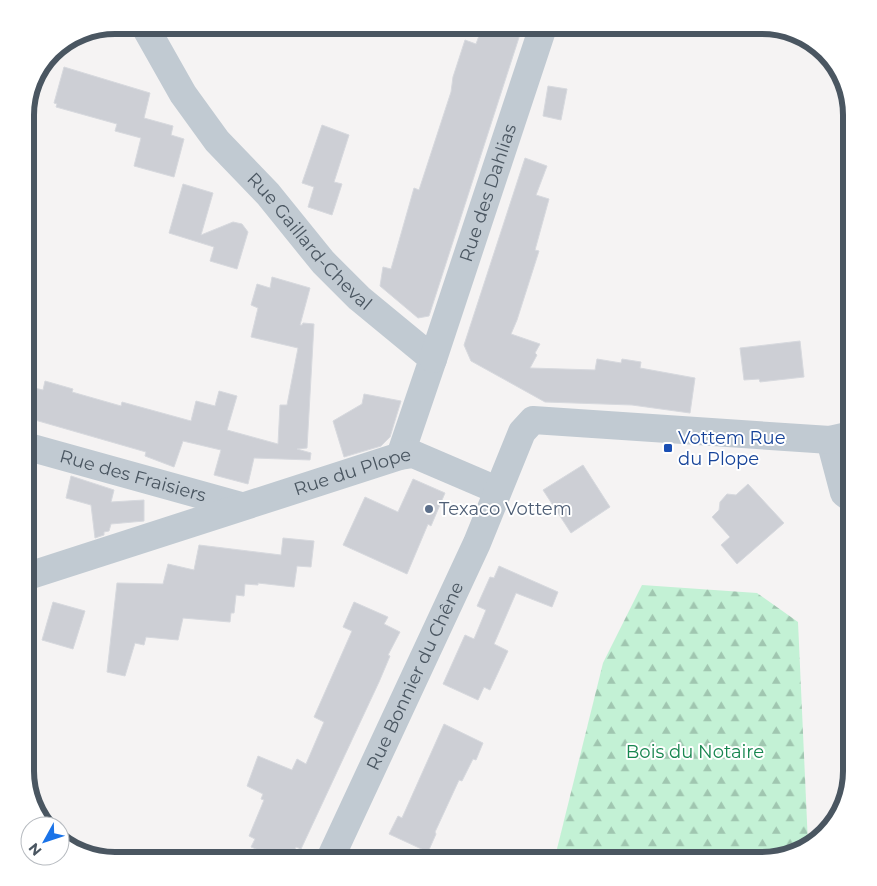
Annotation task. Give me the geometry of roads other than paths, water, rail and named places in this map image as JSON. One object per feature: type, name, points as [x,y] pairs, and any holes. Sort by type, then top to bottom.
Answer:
[{"type":"street","name":"Rue Gaillard-Cheval","points":[[149,34],[183,94],[217,141],[268,194],[323,262],[359,298],[433,359]]},
{"type":"street","name":"Rue des Dahlias","points":[[433,359],[542,34]]},
{"type":"street","points":[[400,456],[433,359]]},
{"type":"street","points":[[497,490],[522,432],[533,420],[841,438],[843,475]]},
{"type":"street","name":"Rue des Fraisiers","points":[[34,448],[242,506]]},
{"type":"street","name":"Rue du Plope","points":[[34,574],[400,456],[412,454],[497,490]]},
{"type":"street","name":"Rue Bonnier du Chêne","points":[[333,852],[476,543],[497,490]]},
{"type":"place","name":"Vottem Rue du Plope","points":[[668,448]]},
{"type":"place","name":"Texaco Vottem","points":[[429,509]]},
{"type":"park label","name":"Bois du Notaire","points":[[695,752]]}]
